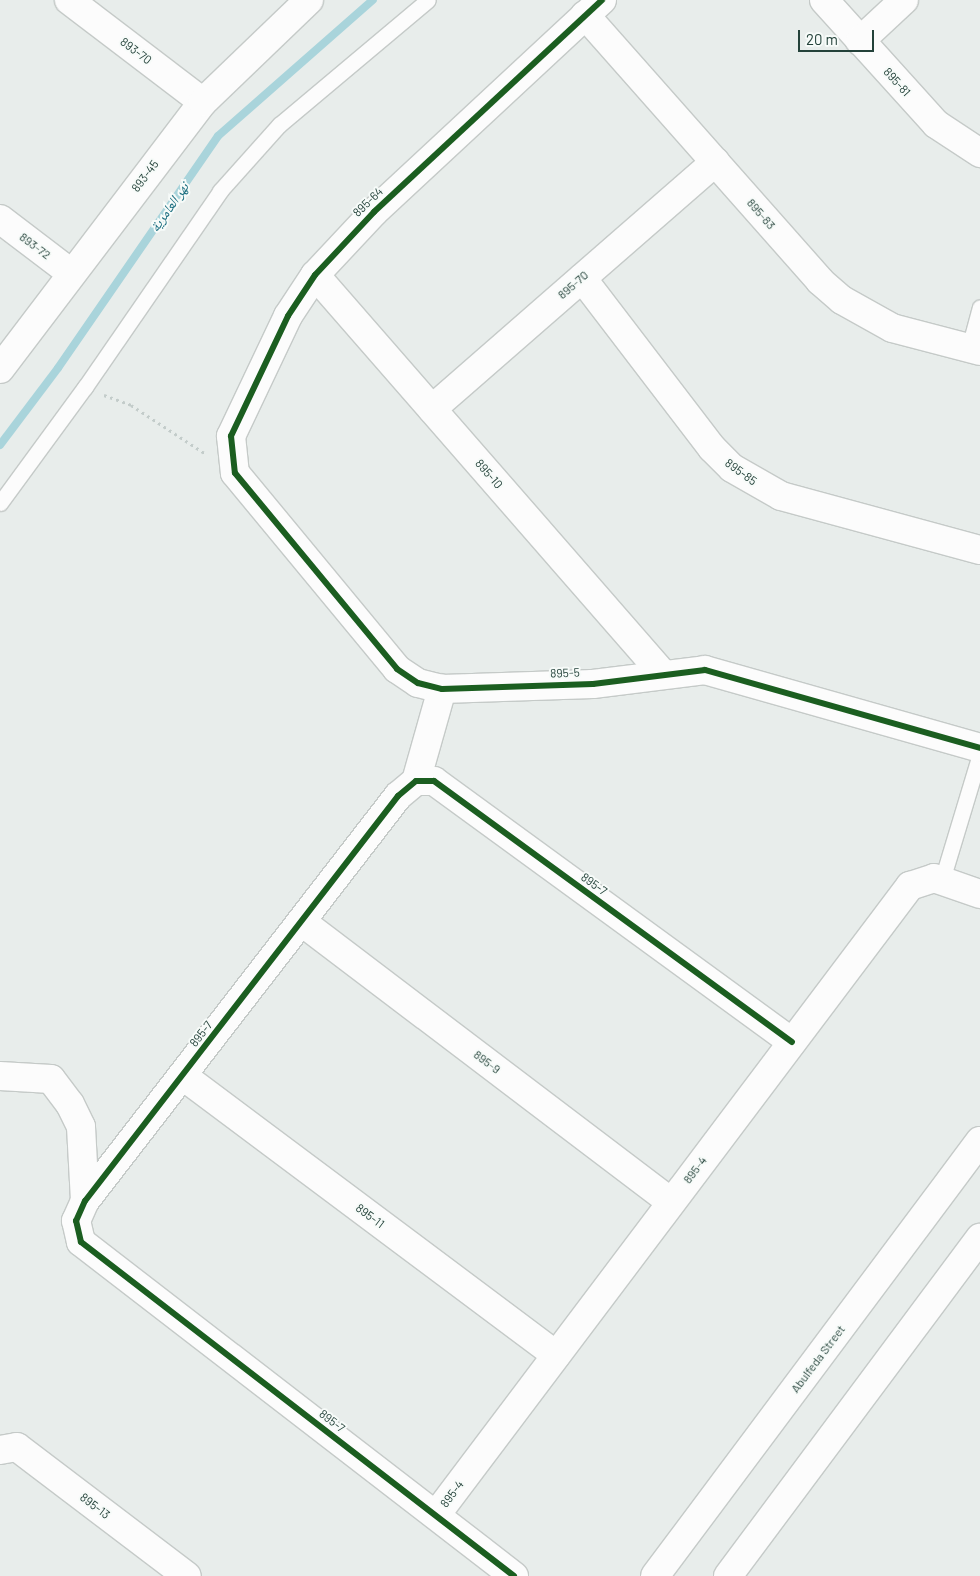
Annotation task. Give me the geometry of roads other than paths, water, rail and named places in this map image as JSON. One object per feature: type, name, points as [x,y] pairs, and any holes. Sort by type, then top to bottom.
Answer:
[{"type":"street","name":"893-70","points":[[69,0],[202,102]]},
{"type":"street","name":"893-45","points":[[0,369],[202,102],[309,0]]},
{"type":"street","name":"895-81","points":[[824,0],[936,124],[980,154]]},
{"type":"street","points":[[860,40],[904,0]]},
{"type":"street","name":"895-83","points":[[594,7],[715,162],[820,281],[842,300],[892,328],[975,350]]},
{"type":"street","name":"895-64","points":[[235,473],[231,436],[288,316],[315,275],[374,212],[594,7]]},
{"type":"street","name":"895-70","points":[[432,409],[715,162]]},
{"type":"street","name":"893-72","points":[[0,219],[71,273]]},
{"type":"street","name":"895-10","points":[[315,275],[663,674]]},
{"type":"street","name":"895-85","points":[[582,278],[712,448],[732,468],[781,496],[980,550]]},
{"type":"street","name":"895-5","points":[[235,473],[397,669],[418,683],[442,689],[593,684],[694,670],[720,672],[980,748]]},
{"type":"street","points":[[416,781],[442,689]]},
{"type":"street","name":"895-7","points":[[514,1576],[81,1242],[76,1221],[86,1201],[398,796],[416,781],[434,781],[792,1042]]},
{"type":"street","name":"895-4","points":[[436,1515],[910,886],[926,878],[942,880],[980,894]]},
{"type":"street","name":"895-9","points":[[302,922],[672,1202]]},
{"type":"street","points":[[0,1076],[51,1079],[70,1104],[80,1127],[86,1201]]},
{"type":"street","name":"895-11","points":[[183,1076],[556,1355]]},
{"type":"street","name":"Abulfeda Street","points":[[655,1576],[980,1141]]},
{"type":"street","points":[[728,1576],[980,1238]]},
{"type":"street","points":[[0,1470],[8,1449]]},
{"type":"street","name":"895-13","points":[[8,1449],[154,1566],[187,1576]]},
{"type":"lane","points":[[0,503],[85,387],[220,190],[279,125],[428,0]]},
{"type":"lane","points":[[975,350],[980,307]]},
{"type":"lane","points":[[942,880],[980,754]]},
{"type":"waterway","name":"نهر العامرية","points":[[0,445],[58,368],[218,136],[373,0]]}]
